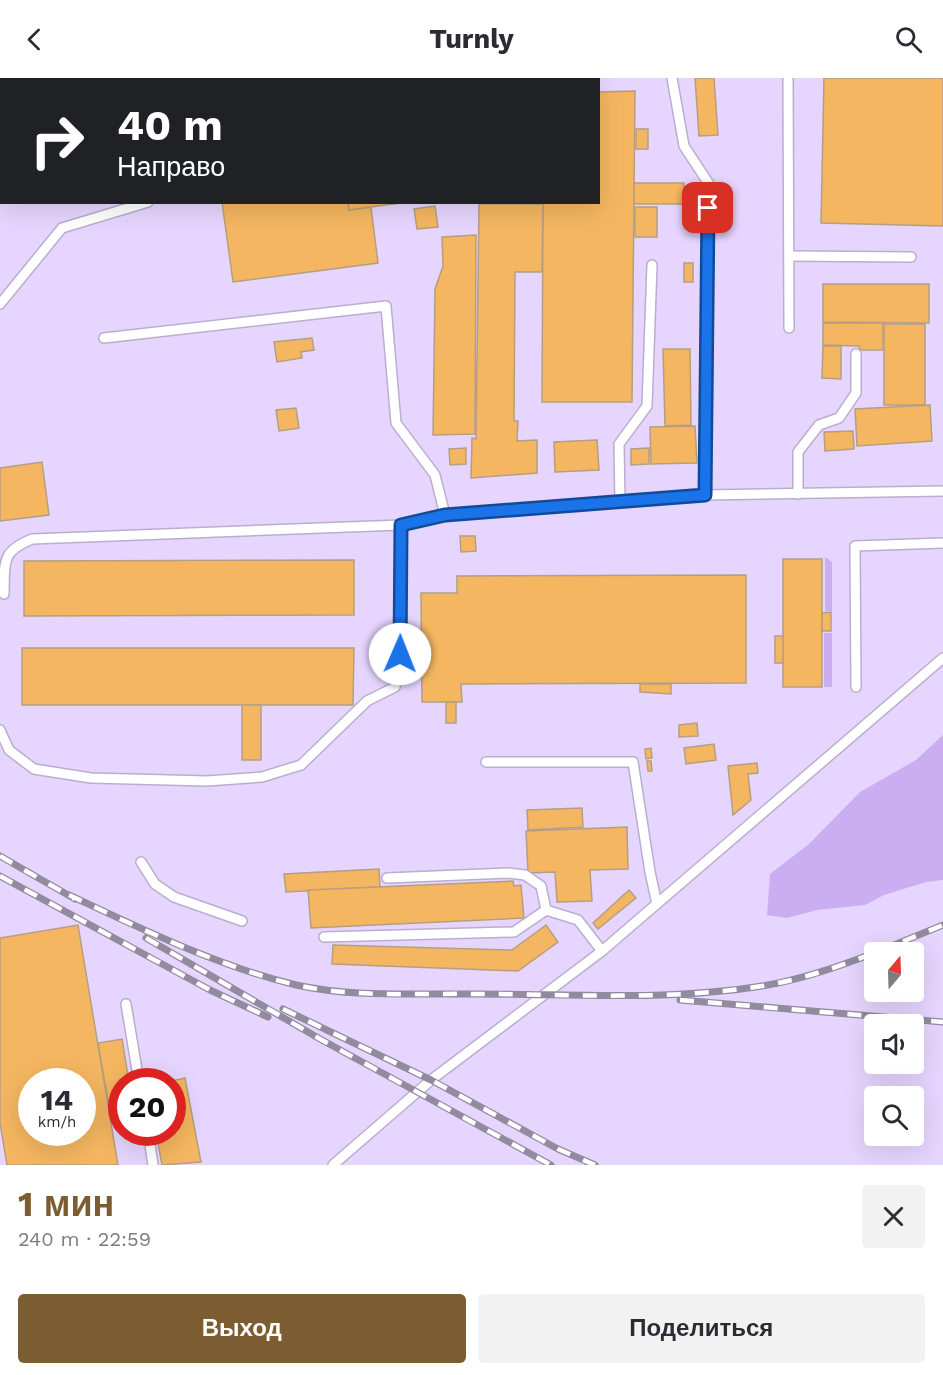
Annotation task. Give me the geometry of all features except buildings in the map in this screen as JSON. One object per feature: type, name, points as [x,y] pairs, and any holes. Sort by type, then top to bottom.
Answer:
[{"type":"lane","points":[[672,78],[684,146],[709,184],[705,495]]},
{"type":"lane","points":[[788,78],[789,328]]},
{"type":"lane","points":[[0,304],[62,228],[141,204]]},
{"type":"lane","points":[[789,256],[911,257]]},
{"type":"lane","points":[[620,502],[619,444],[647,406],[652,265]]},
{"type":"lane","points":[[104,338],[386,306],[396,423],[435,475],[445,515]]},
{"type":"lane","points":[[798,494],[798,452],[819,425],[839,418],[856,393],[856,354]]},
{"type":"lane","points":[[4,594],[5,558],[14,546],[32,539],[401,525],[445,515],[705,495],[943,491]]},
{"type":"lane","points":[[0,730],[9,750],[34,769],[91,778],[230,780],[262,777],[301,765],[367,701],[395,687],[400,654],[401,525]]},
{"type":"lane","points":[[855,687],[855,546],[943,543]]},
{"type":"lane","points":[[333,1165],[431,1080],[602,951],[943,658]]},
{"type":"lane","points":[[486,762],[633,762],[657,904]]},
{"type":"lane","points":[[141,862],[155,884],[174,897],[242,921]]},
{"type":"lane","points":[[387,878],[508,873],[525,875],[541,886],[546,910]]},
{"type":"lane","points":[[546,910],[578,920],[602,951]]},
{"type":"lane","points":[[324,937],[514,932],[546,910]]},
{"type":"lane","points":[[126,1004],[137,1068]]},
{"type":"lane","points":[[150,1146],[153,1165]]},
{"type":"shaded area","points":[[600,78],[943,78],[943,1165],[0,1165],[0,204],[600,204]]},
{"type":"shaded area","points":[[825,557],[832,562],[832,611],[825,611]]},
{"type":"shaded area","points":[[824,633],[832,633],[832,687],[824,687]]},
{"type":"shaded area","points":[[943,735],[943,880],[926,882],[884,895],[865,905],[817,910],[787,918],[767,915],[770,874],[809,844],[860,792],[916,760]]},
{"type":"railway","points":[[0,856],[75,899]]},
{"type":"railway","points":[[0,876],[210,990],[268,1017]]},
{"type":"railway","points":[[69,895],[180,946],[237,968],[296,985],[341,992],[620,996],[691,994],[727,991],[790,980],[864,957]]},
{"type":"railway","points":[[901,942],[943,925]]},
{"type":"railway","points":[[146,938],[320,1039],[551,1165]]},
{"type":"railway","points":[[680,1000],[943,1022]]},
{"type":"railway","points":[[283,1009],[431,1080],[558,1149],[595,1165]]},
{"type":"route","points":[[400,654],[401,525],[445,515],[705,495],[708,208]]}]
